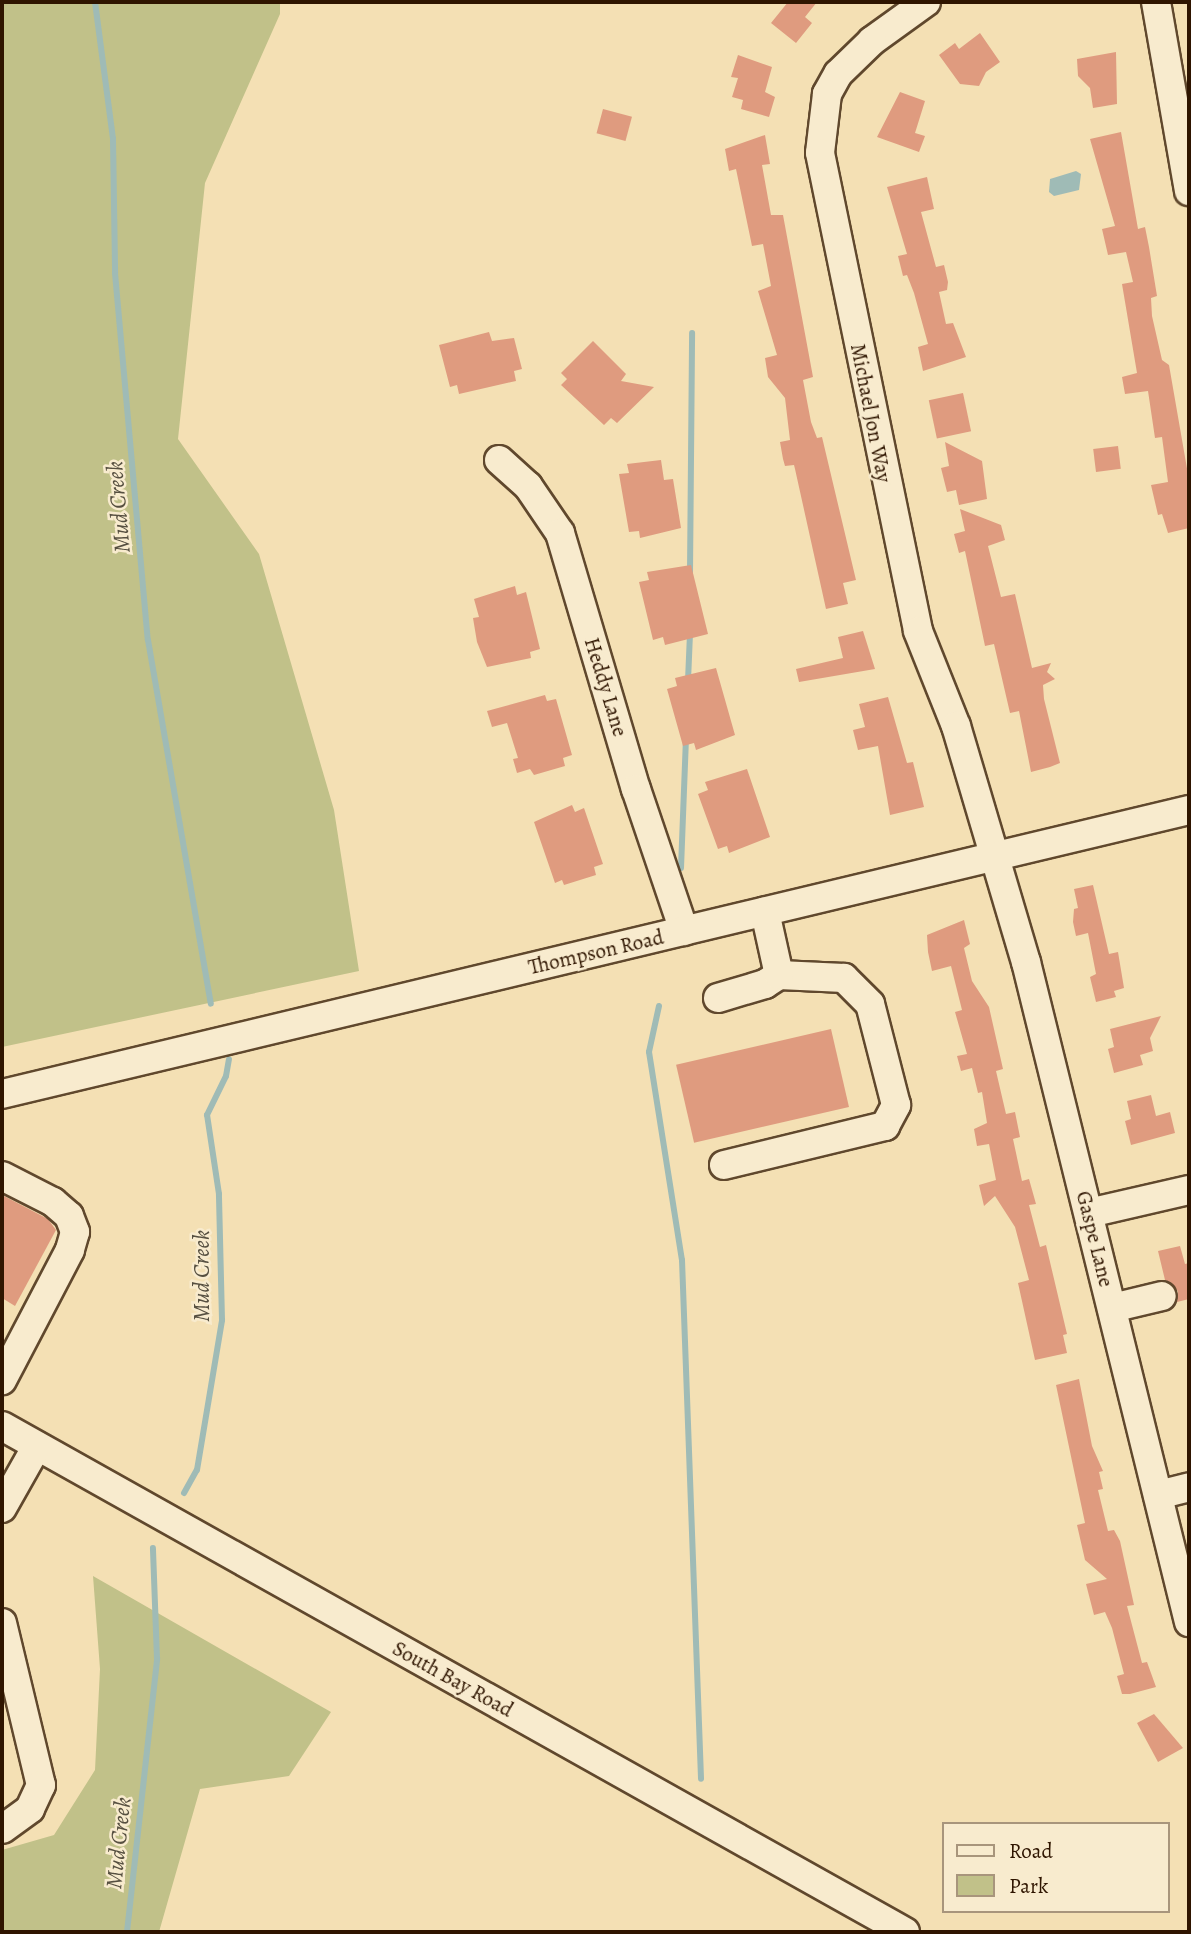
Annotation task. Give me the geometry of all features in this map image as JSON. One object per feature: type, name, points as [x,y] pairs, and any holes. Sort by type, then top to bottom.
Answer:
[{"type":"street","name":"Michael Jon Way","points":[[926,2],[872,41],[838,74],[827,94],[820,153],[918,631],[956,726],[996,856]]},
{"type":"street","points":[[1156,2],[1189,191]]},
{"type":"street","name":"Heddy Lane","points":[[499,460],[528,486],[560,533],[636,789],[684,931]]},
{"type":"street","name":"Thompson Road","points":[[2,1094],[1189,810]]},
{"type":"street","name":"Gaspe Lane","points":[[996,856],[1089,1213],[1189,1622]]},
{"type":"street","points":[[765,912],[779,975]]},
{"type":"street","points":[[718,998],[765,984],[779,975],[844,978],[870,1004],[896,1105],[885,1126],[724,1165]]},
{"type":"street","points":[[2,1176],[53,1202],[69,1216],[75,1232],[11,1339],[2,1380]]},
{"type":"street","points":[[1089,1213],[1189,1190]]},
{"type":"street","points":[[1112,1308],[1162,1296]]},
{"type":"street","name":"South Bay Road","points":[[2,1426],[905,1932]]},
{"type":"street","points":[[2,1508],[37,1446]]},
{"type":"street","points":[[1158,1494],[1189,1487]]},
{"type":"street","points":[[2,1623],[41,1785],[30,1809],[2,1829]]},
{"type":"green space","points":[[2,2],[280,2],[280,14],[205,183],[178,439],[259,554],[334,810],[359,971],[2,1047]]},
{"type":"green space","points":[[93,1576],[331,1712],[289,1776],[200,1789],[159,1932],[2,1932],[2,1850],[54,1835],[95,1770],[100,1669]]},
{"type":"water","points":[[1076,171],[1081,174],[1079,190],[1054,196],[1049,192],[1050,179]]},
{"type":"building","points":[[788,2],[817,2],[805,17],[812,23],[796,43],[771,23]]},
{"type":"building","points":[[980,33],[1000,62],[986,72],[979,86],[960,84],[939,55],[955,43],[959,49]]},
{"type":"building","points":[[1116,52],[1117,104],[1093,108],[1090,88],[1078,76],[1077,59]]},
{"type":"building","points":[[738,55],[772,67],[765,92],[775,97],[769,117],[741,109],[743,100],[732,97],[738,78],[731,77]]},
{"type":"building","points":[[900,92],[925,101],[915,133],[925,136],[919,152],[877,137]]},
{"type":"building","points":[[603,109],[632,117],[626,141],[597,133]]},
{"type":"building","points":[[1121,132],[1138,229],[1145,227],[1149,247],[1157,296],[1151,298],[1152,316],[1162,360],[1169,365],[1189,480],[1189,528],[1168,533],[1162,514],[1158,515],[1151,485],[1168,482],[1162,437],[1155,438],[1148,391],[1125,394],[1122,377],[1137,373],[1122,284],[1133,282],[1126,252],[1108,255],[1102,229],[1115,226],[1090,139]]},
{"type":"building","points":[[765,135],[770,164],[762,165],[771,215],[783,215],[813,377],[803,380],[811,422],[817,438],[822,437],[856,580],[843,583],[848,604],[826,609],[794,465],[785,466],[783,459],[780,442],[790,440],[785,398],[768,377],[765,358],[777,355],[758,291],[771,286],[763,244],[752,246],[736,169],[729,171],[725,149]]},
{"type":"building","points":[[927,177],[934,209],[921,212],[936,267],[944,265],[948,282],[947,290],[939,292],[946,324],[953,323],[966,357],[923,371],[918,347],[928,344],[914,293],[907,275],[903,276],[898,256],[907,254],[887,187]]},
{"type":"building","points":[[489,332],[492,341],[514,338],[522,369],[514,371],[516,381],[459,394],[457,385],[450,387],[439,345]]},
{"type":"building","points":[[593,341],[626,374],[621,381],[654,387],[617,423],[611,418],[604,425],[561,385],[567,379],[561,373]]},
{"type":"building","points":[[963,393],[971,431],[937,438],[929,400]]},
{"type":"building","points":[[945,442],[982,461],[987,499],[959,505],[956,490],[947,492],[941,468],[949,466]]},
{"type":"building","points":[[1118,446],[1121,469],[1096,472],[1093,449]]},
{"type":"building","points":[[661,460],[664,480],[673,479],[681,528],[640,538],[639,531],[629,532],[619,474],[629,473],[627,464]]},
{"type":"building","points":[[960,509],[1001,525],[1005,540],[988,546],[1001,597],[1015,594],[1032,668],[1051,663],[1047,672],[1055,679],[1043,685],[1044,699],[1060,763],[1050,767],[1031,772],[1019,711],[1010,713],[994,644],[985,646],[965,551],[959,553],[954,534],[965,531]]},
{"type":"building","points":[[691,565],[708,634],[665,645],[663,637],[653,640],[639,582],[649,580],[647,572]]},
{"type":"building","points":[[515,586],[517,595],[526,592],[540,649],[530,652],[531,658],[487,667],[477,642],[473,618],[479,617],[474,599]]},
{"type":"building","points":[[863,631],[875,669],[799,682],[796,669],[843,658],[838,637]]},
{"type":"building","points":[[716,668],[735,735],[696,750],[694,743],[683,746],[667,689],[677,686],[675,678]]},
{"type":"building","points":[[545,695],[547,701],[556,699],[572,755],[563,758],[565,766],[534,775],[530,769],[517,773],[513,759],[518,758],[507,723],[492,727],[487,711]]},
{"type":"building","points":[[888,697],[907,763],[913,762],[924,807],[890,815],[878,746],[858,750],[853,730],[865,727],[859,704]]},
{"type":"building","points":[[747,769],[770,837],[729,853],[727,846],[718,849],[698,794],[708,790],[705,782]]},
{"type":"building","points":[[572,805],[575,812],[584,808],[603,864],[594,867],[596,875],[564,885],[562,880],[555,883],[534,822]]},
{"type":"building","points":[[1093,885],[1109,954],[1118,952],[1124,988],[1114,991],[1116,997],[1096,1002],[1090,977],[1096,974],[1088,933],[1076,936],[1073,922],[1074,909],[1078,908],[1074,889]]},
{"type":"building","points":[[964,920],[970,944],[964,948],[972,981],[989,1007],[1003,1069],[996,1071],[1006,1114],[1015,1112],[1020,1137],[1013,1139],[1022,1181],[1029,1179],[1036,1204],[1029,1205],[1040,1247],[1046,1245],[1067,1334],[1063,1335],[1067,1353],[1035,1360],[1018,1283],[1029,1280],[1015,1227],[995,1196],[984,1206],[979,1185],[996,1180],[989,1144],[977,1146],[974,1129],[987,1123],[982,1092],[978,1093],[972,1068],[961,1071],[957,1056],[967,1054],[955,1012],[962,1010],[951,966],[932,971],[928,952],[927,935]]},
{"type":"building","points":[[1161,1016],[1150,1038],[1153,1051],[1140,1055],[1143,1065],[1114,1073],[1108,1049],[1114,1047],[1110,1029]]},
{"type":"building","points":[[831,1029],[849,1107],[694,1143],[676,1065]]},
{"type":"building","points":[[1151,1095],[1156,1116],[1170,1112],[1175,1133],[1131,1145],[1125,1121],[1131,1119],[1127,1101]]},
{"type":"building","points":[[2,1195],[48,1219],[56,1230],[15,1306],[2,1298]]},
{"type":"building","points":[[1180,1246],[1185,1264],[1189,1263],[1189,1299],[1177,1302],[1178,1291],[1165,1280],[1158,1251]]},
{"type":"building","points":[[1079,1379],[1092,1446],[1103,1471],[1099,1472],[1103,1489],[1098,1490],[1108,1531],[1114,1530],[1120,1541],[1134,1605],[1127,1606],[1142,1663],[1147,1662],[1156,1687],[1130,1694],[1122,1694],[1117,1676],[1124,1674],[1112,1628],[1105,1612],[1094,1615],[1086,1584],[1107,1579],[1085,1560],[1077,1525],[1085,1523],[1056,1385]]},
{"type":"building","points":[[1154,1714],[1183,1748],[1158,1762],[1137,1723]]},
{"type":"waterway","name":"Mud Creek","points":[[95,2],[113,139],[115,273],[148,640],[211,1004]]},
{"type":"waterway","points":[[690,573],[692,333]]},
{"type":"waterway","points":[[688,681],[690,633]]},
{"type":"waterway","points":[[681,868],[686,737]]},
{"type":"waterway","points":[[659,1006],[649,1052],[682,1260],[701,1779]]},
{"type":"waterway","name":"Mud Creek","points":[[184,1493],[197,1470],[222,1320],[219,1194],[207,1115],[226,1076],[229,1059]]},
{"type":"waterway","name":"Mud Creek","points":[[127,1932],[157,1659],[153,1548]]}]
